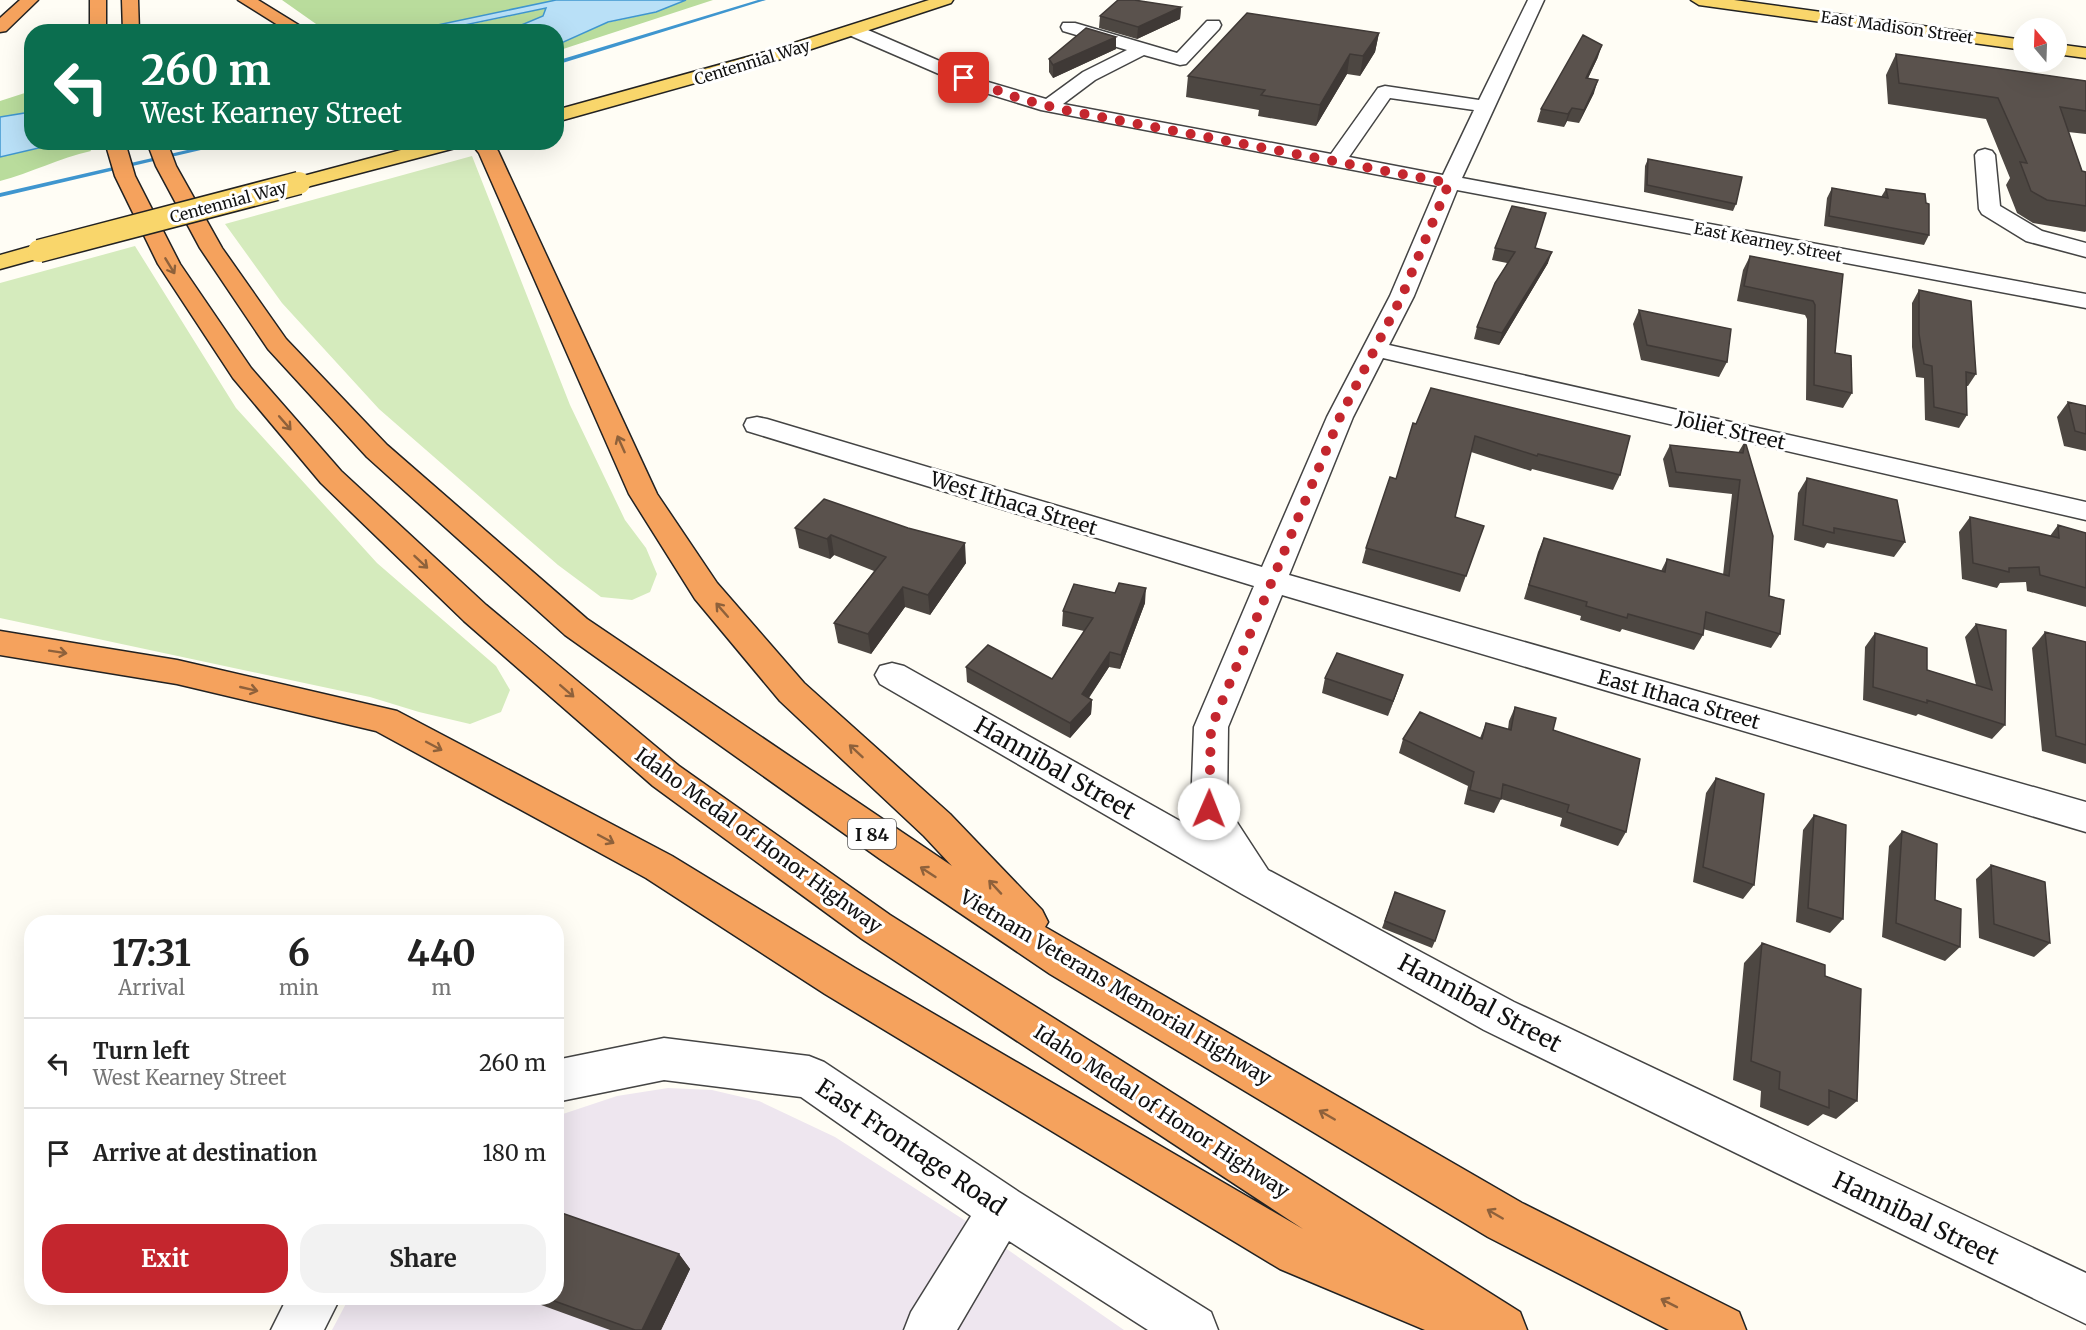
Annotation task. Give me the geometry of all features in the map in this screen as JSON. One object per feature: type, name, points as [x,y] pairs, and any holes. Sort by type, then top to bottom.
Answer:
[{"type":"highway","points":[[0,27],[30,0]]},
{"type":"highway","points":[[98,0],[98,24]]},
{"type":"highway","points":[[130,0],[131,24]]},
{"type":"highway","points":[[246,0],[289,24]]},
{"type":"highway","points":[[487,150],[643,494],[706,591],[792,692],[937,825],[1064,960]]},
{"type":"highway","name":"Vietnam Veterans Memorial Highway","points":[[161,154],[211,248],[277,344],[377,451],[576,627],[893,849],[1064,960],[1505,1220],[1721,1330]]},
{"type":"highway","name":"Idaho Medal of Honor Highway","points":[[120,159],[168,264],[242,373],[331,477],[475,613],[666,776],[876,927],[1502,1330]]},
{"type":"highway","points":[[0,643],[177,672],[385,720],[659,867],[840,981],[1297,1252],[1483,1330]]},
{"type":"main road","name":"Centennial Way","points":[[564,114],[678,84],[855,31],[945,0]]},
{"type":"main road","name":"East Madison Street","points":[[1699,0],[2013,43]]},
{"type":"main road","points":[[2067,50],[2086,53]]},
{"type":"main road","name":"Centennial Way","points":[[0,262],[425,150]]},
{"type":"street","points":[[1256,882],[1209,809],[1211,728],[1340,417],[1402,296],[1449,183],[1536,0]]},
{"type":"street","points":[[1069,27],[1180,60],[1213,25]]},
{"type":"street","name":"East Kearney Street","points":[[855,31],[982,86],[1048,106],[1335,162],[2086,301]]},
{"type":"street","points":[[1048,106],[1089,76],[1142,49]]},
{"type":"street","points":[[1335,162],[1385,92],[1485,106]]},
{"type":"street","points":[[1985,154],[1990,208],[2034,236],[2086,250]]},
{"type":"street","name":"Joliet Street","points":[[1375,349],[2086,511]]},
{"type":"street","name":"West Ithaca Street","points":[[757,425],[1272,581]]},
{"type":"street","name":"East Ithaca Street","points":[[1272,581],[2086,817]]},
{"type":"street","name":"Hannibal Street","points":[[892,675],[1256,882],[1499,1016],[2086,1299]]},
{"type":"street","name":"East Frontage Road","points":[[564,1079],[664,1059],[809,1077],[1002,1209],[1192,1330]]},
{"type":"street","points":[[929,1330],[1002,1209]]},
{"type":"street","points":[[296,1330],[311,1305]]},
{"type":"shaded area","points":[[668,1088],[712,1090],[759,1101],[835,1137],[972,1225],[1124,1330],[332,1330],[345,1305],[564,1305],[564,1114],[617,1096]]},
{"type":"green space","points":[[282,0],[556,0],[446,24],[316,24]]},
{"type":"green space","points":[[686,0],[713,0],[564,49],[564,42],[606,23],[656,12]]},
{"type":"green space","points":[[546,8],[543,16],[524,24],[473,24]]},
{"type":"green space","points":[[24,93],[24,113],[0,117],[0,101]]},
{"type":"green space","points":[[30,150],[91,151],[0,181],[0,157]]},
{"type":"green space","points":[[472,156],[570,405],[625,520],[646,548],[657,574],[650,592],[632,600],[601,597],[558,565],[379,409],[282,303],[225,224]]},
{"type":"green space","points":[[135,246],[236,408],[377,563],[496,666],[510,690],[501,712],[470,724],[370,697],[0,618],[0,283]]},
{"type":"water","points":[[556,0],[686,0],[656,12],[608,22],[564,42],[564,24],[524,24],[543,16],[546,8],[469,24],[442,24]]},
{"type":"water","points":[[24,113],[24,150],[30,150],[0,157],[0,117]]},
{"type":"building","points":[[1118,0],[1181,7],[1138,27],[1100,16]]},
{"type":"building","points":[[1247,13],[1379,33],[1363,56],[1350,54],[1320,105],[1261,95],[1265,90],[1188,76]]},
{"type":"building","points":[[1086,28],[1116,37],[1053,65],[1049,59]]},
{"type":"building","points":[[1583,35],[1602,45],[1586,78],[1598,80],[1584,110],[1572,108],[1568,114],[1541,109]]},
{"type":"building","points":[[1896,54],[2086,81],[2086,111],[2060,107],[2082,171],[2086,172],[2086,206],[2047,200],[2031,191],[2020,162],[2027,163],[1998,98],[1899,83]]},
{"type":"building","points":[[1648,159],[1742,177],[1736,204],[1647,185]]},
{"type":"building","points":[[1832,188],[1888,198],[1886,189],[1925,194],[1926,203],[1929,204],[1929,235],[1829,216]]},
{"type":"building","points":[[1512,206],[1546,213],[1535,248],[1552,252],[1502,333],[1477,327],[1495,283],[1515,252],[1495,248]]},
{"type":"building","points":[[1750,256],[1843,274],[1835,353],[1851,356],[1852,393],[1814,385],[1815,305],[1813,301],[1744,286]]},
{"type":"building","points":[[1919,290],[1971,301],[1976,374],[1966,372],[1967,415],[1934,407],[1932,366],[1924,364],[1919,334]]},
{"type":"building","points":[[1639,310],[1731,329],[1727,362],[1647,345]]},
{"type":"building","points":[[1431,388],[1630,436],[1620,475],[1538,454],[1537,456],[1475,436],[1455,517],[1484,526],[1466,576],[1366,548],[1390,477],[1396,479],[1413,423],[1416,424]]},
{"type":"building","points":[[2068,402],[2086,406],[2086,434],[2075,431]]},
{"type":"building","points":[[1745,441],[1773,536],[1769,596],[1784,600],[1780,634],[1706,612],[1703,635],[1628,614],[1627,618],[1586,606],[1587,602],[1529,585],[1544,538],[1665,572],[1667,559],[1729,576],[1740,480],[1676,472],[1670,445],[1743,453]]},
{"type":"building","points":[[1807,478],[1897,500],[1905,542],[1834,528],[1834,533],[1803,525]]},
{"type":"building","points":[[824,499],[908,528],[965,543],[928,595],[903,587],[868,634],[834,623],[886,557],[831,535],[827,539],[795,528]]},
{"type":"building","points":[[1970,517],[2059,538],[2058,525],[2086,533],[2086,588],[2040,575],[2039,567],[2009,568],[2009,572],[1973,563]]},
{"type":"building","points":[[1119,583],[1146,588],[1121,655],[1110,652],[1082,694],[1092,700],[1070,723],[966,667],[988,645],[1052,679],[1093,618],[1063,611],[1074,584],[1115,593]]},
{"type":"building","points":[[1976,624],[2006,630],[2005,725],[1927,700],[1927,703],[1873,687],[1875,633],[1927,648],[1927,670],[1992,690]]},
{"type":"building","points":[[2045,632],[2086,642],[2086,745],[2056,736]]},
{"type":"building","points":[[1337,653],[1403,675],[1393,701],[1325,678]]},
{"type":"building","points":[[1515,707],[1556,718],[1553,730],[1640,759],[1626,832],[1567,812],[1569,805],[1503,784],[1501,799],[1470,790],[1474,772],[1403,739],[1420,712],[1482,739],[1486,723],[1511,730]]},
{"type":"building","points":[[1716,778],[1764,794],[1754,885],[1703,867]]},
{"type":"building","points":[[1814,815],[1846,825],[1843,919],[1808,908]]},
{"type":"building","points":[[1902,831],[1937,844],[1935,900],[1961,909],[1960,947],[1896,923]]},
{"type":"building","points":[[1991,865],[2045,882],[2050,943],[1994,924]]},
{"type":"building","points":[[1395,892],[1445,911],[1435,941],[1385,921]]},
{"type":"building","points":[[1762,943],[1825,965],[1825,976],[1861,989],[1857,1101],[1829,1090],[1829,1108],[1779,1089],[1780,1072],[1751,1061]]},
{"type":"building","points":[[564,1214],[679,1254],[642,1330],[635,1330],[564,1304]]},
{"type":"waterway","points":[[564,61],[763,0]]},
{"type":"waterway","points":[[0,195],[197,150]]},
{"type":"route","points":[[964,78],[1021,99],[1064,110],[1449,183],[1402,296],[1340,417],[1211,728],[1209,809]]}]
